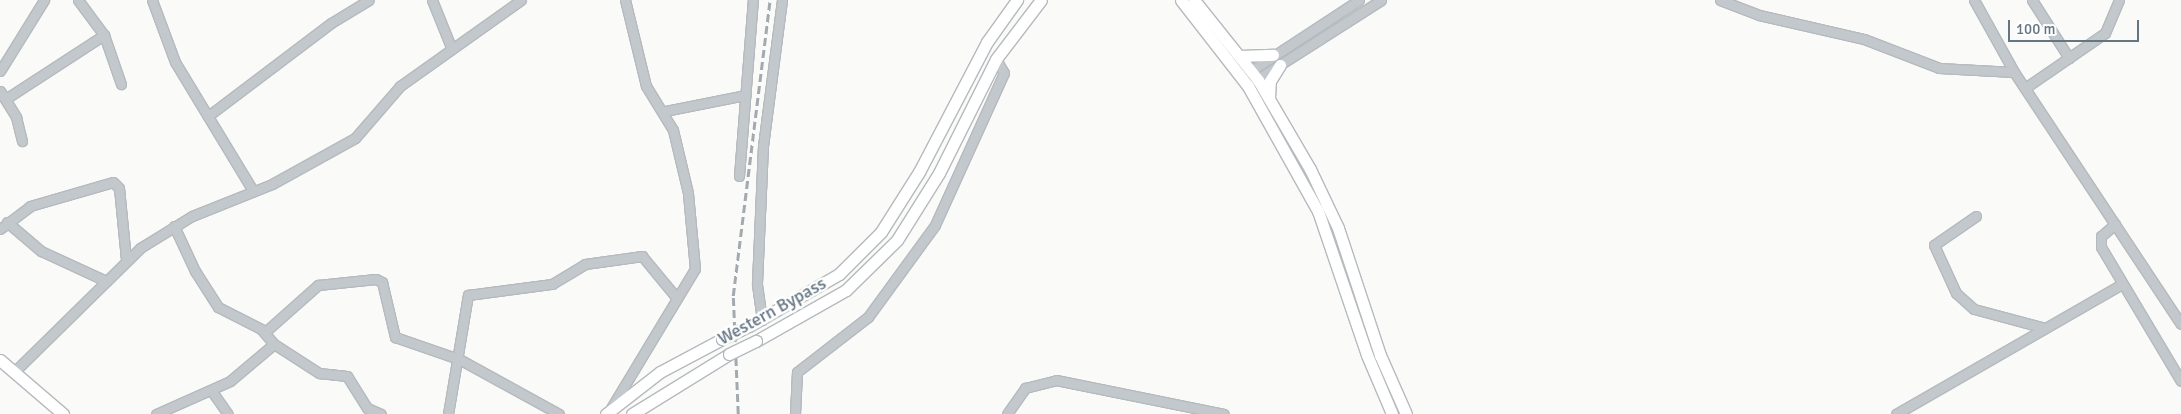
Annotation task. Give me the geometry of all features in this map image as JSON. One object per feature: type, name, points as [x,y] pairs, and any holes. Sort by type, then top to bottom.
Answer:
[{"type":"main road","name":"Western Bypass","points":[[607,412],[660,372],[762,320],[839,274],[881,232],[919,172],[986,42],[1017,0]]},
{"type":"main road","name":"Western Bypass","points":[[632,414],[729,354],[756,342],[846,290],[897,240],[926,196],[996,59],[1041,0]]},
{"type":"main road","points":[[1181,0],[1269,98],[1329,207],[1380,354],[1406,414]]},
{"type":"main road","points":[[1194,0],[1240,56],[1318,211],[1367,355],[1392,414]]},
{"type":"main road","points":[[1240,56],[1276,60],[1270,81],[1269,98]]},
{"type":"main road","points":[[0,360],[63,414]]},
{"type":"street","points":[[0,71],[44,0]]},
{"type":"street","points":[[78,0],[104,35],[121,84]]},
{"type":"street","points":[[152,0],[175,62],[253,191]]},
{"type":"street","points":[[208,116],[331,22],[369,0]]},
{"type":"street","points":[[432,0],[451,47]]},
{"type":"street","points":[[14,372],[126,260],[174,226],[253,191],[356,138],[400,86],[451,47],[521,0]]},
{"type":"street","points":[[607,412],[694,269],[694,232],[680,157],[665,111],[646,86],[625,0]]},
{"type":"street","points":[[739,176],[753,0]]},
{"type":"street","points":[[762,320],[757,283],[763,146],[782,0]]},
{"type":"street","points":[[1250,78],[1359,0]]},
{"type":"street","points":[[1276,60],[1382,0]]},
{"type":"street","points":[[1720,0],[1759,15],[1872,42],[1939,68],[2014,72]]},
{"type":"street","points":[[1974,0],[2014,72],[2181,324]]},
{"type":"street","points":[[2032,0],[2069,58]]},
{"type":"street","points":[[2025,88],[2105,33],[2119,0]]},
{"type":"street","points":[[7,98],[104,35]]},
{"type":"street","points":[[795,414],[798,372],[868,317],[935,225],[1004,73],[996,59]]},
{"type":"street","points":[[0,91],[7,98],[22,140]]},
{"type":"street","points":[[665,111],[745,94]]},
{"type":"street","points":[[0,229],[7,222],[39,202],[113,182],[119,188],[126,260]]},
{"type":"street","points":[[1976,216],[1934,244],[1956,293],[1974,309],[2045,328]]},
{"type":"street","points":[[7,222],[41,251],[106,281]]},
{"type":"street","points":[[2115,224],[2100,241],[2122,284],[2181,381]]},
{"type":"street","points":[[174,226],[194,271],[218,307],[265,332],[274,344],[319,373],[347,376],[364,411],[381,414]]},
{"type":"street","points":[[448,414],[459,359],[468,295],[552,284],[590,263],[642,256],[676,297]]},
{"type":"street","points":[[265,332],[318,284],[376,279],[382,282],[396,337],[459,359],[558,414]]},
{"type":"street","points":[[1896,414],[2122,284]]},
{"type":"street","points":[[156,414],[211,390],[274,344]]},
{"type":"street","points":[[1007,414],[1025,388],[1056,380],[1224,414]]},
{"type":"street","points":[[211,390],[228,414]]},
{"type":"railway","points":[[738,414],[733,296],[770,0]]}]
